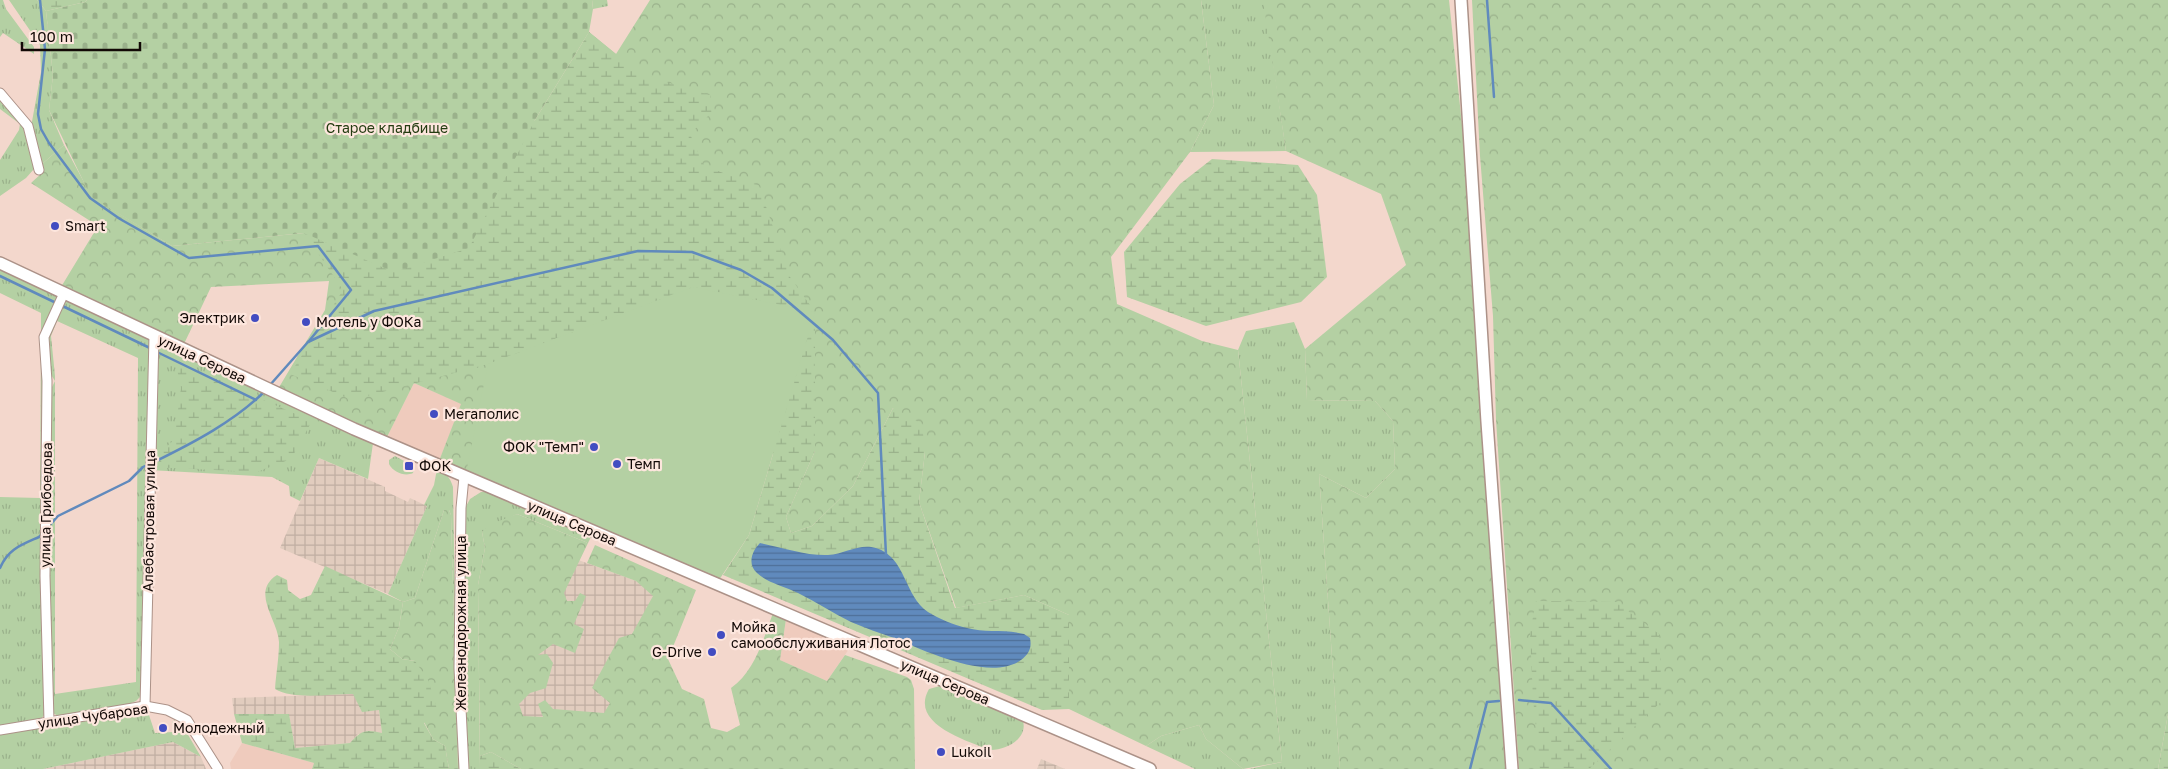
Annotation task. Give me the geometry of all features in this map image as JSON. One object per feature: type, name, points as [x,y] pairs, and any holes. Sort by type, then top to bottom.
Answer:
[{"type":"main road","points":[[1460,0],[1487,432],[1512,769]]},
{"type":"main road","name":"улица Серова","points":[[0,264],[354,429],[1150,769]]},
{"type":"street","points":[[0,93],[28,126],[39,170]]},
{"type":"street","name":"улица Грибоедова","points":[[50,721],[45,576],[47,380],[44,337],[64,293]]},
{"type":"street","name":"Алебастровая улица","points":[[145,706],[154,336]]},
{"type":"street","name":"Железнодорожная улица","points":[[464,477],[461,508],[459,668],[464,769]]},
{"type":"street","name":"улица Чубарова","points":[[0,730],[145,706],[167,710],[187,720],[218,769]]},
{"type":"shaded area","points":[[414,383],[462,404],[439,461],[386,439]]},
{"type":"shaded area","points":[[319,458],[385,487],[385,491],[408,502],[410,498],[427,506],[388,594],[280,548]]},
{"type":"shaded area","points":[[512,536],[675,595],[627,769],[488,732]]},
{"type":"shaded area","points":[[786,619],[851,646],[827,681],[780,660]]},
{"type":"shaded area","points":[[353,694],[379,710],[382,733],[358,734],[350,743],[295,748],[289,715],[234,714],[232,698]]},
{"type":"shaded area","points":[[173,742],[201,757],[206,769],[43,769]]},
{"type":"shaded area","points":[[242,743],[314,763],[312,769],[231,769],[230,763]]},
{"type":"shaded area","points":[[1041,759],[1065,769],[1037,769]]},
{"type":"green space","points":[[0,0],[3,0],[6,9],[34,47],[34,54],[3,33],[0,37]]},
{"type":"green space","points":[[9,0],[37,0],[46,11],[53,75],[49,110],[64,145],[42,164],[31,127],[41,72],[40,45]]},
{"type":"green space","points":[[37,0],[87,0],[46,11]]},
{"type":"green space","name":"Старое кладбище","points":[[87,0],[592,0],[593,9],[589,32],[535,120],[469,248],[394,272],[304,233],[172,246],[91,197],[49,110],[53,75],[46,11]]},
{"type":"green space","points":[[592,0],[607,0],[608,6],[593,9]]},
{"type":"green space","points":[[650,0],[1201,0],[1214,105],[1190,152],[1111,257],[1117,304],[1202,341],[1238,350],[1282,762],[1243,769],[1206,739],[1199,725],[1161,736],[1146,746],[1069,709],[1069,615],[1024,595],[956,608],[919,502],[925,452],[893,408],[853,486],[812,526],[791,533],[786,517],[815,451],[466,473],[439,461],[461,404],[414,383],[386,439],[278,389],[325,310],[329,281],[211,287],[183,346],[61,287],[98,226],[31,183],[43,172],[42,164],[64,145],[92,197],[172,246],[304,233],[469,248],[589,32],[616,54]]},
{"type":"green space","points":[[1201,0],[1264,0],[1286,151],[1190,152],[1214,105]]},
{"type":"green space","points":[[1263,0],[1449,0],[1478,279],[1508,769],[1340,769],[1319,474],[1366,498],[1395,469],[1393,421],[1375,401],[1307,400],[1305,349],[1406,265],[1381,194],[1286,151]]},
{"type":"green space","points":[[1472,0],[2168,0],[2168,714],[2158,769],[1519,769],[1496,420],[1493,316],[1480,156]]},
{"type":"green space","points":[[589,32],[616,54],[653,78],[710,95],[712,112],[690,134],[704,166],[759,186],[790,277],[815,312],[693,287],[488,364],[352,400],[290,374],[343,290],[304,233],[394,272],[535,120]]},
{"type":"green space","points":[[0,100],[23,127],[34,169],[26,178],[0,196],[0,160],[19,130],[20,124],[0,109]]},
{"type":"green space","points":[[1212,159],[1298,165],[1317,195],[1327,277],[1301,302],[1206,326],[1127,297],[1124,252],[1180,184]]},
{"type":"green space","points":[[0,269],[60,297],[41,339],[41,313],[0,293]]},
{"type":"green space","points":[[693,287],[815,312],[749,535],[719,580],[466,473],[488,364]]},
{"type":"green space","points":[[65,299],[152,341],[147,434],[156,343],[373,443],[368,479],[319,458],[300,501],[290,496],[289,486],[272,477],[149,470],[141,696],[129,704],[58,716],[53,713],[48,576],[50,391],[55,381],[50,373],[47,337]],"holes":[[[57,321],[138,358],[136,682],[55,694],[55,376],[51,336]]]},
{"type":"green space","points":[[815,312],[815,451],[786,517],[791,533],[812,526],[853,486],[893,408],[922,424],[925,452],[919,502],[955,608],[1024,595],[1069,615],[1069,709],[1042,710],[723,575],[749,535]]},
{"type":"green space","points":[[1294,322],[1305,349],[1307,400],[1375,401],[1393,421],[1395,469],[1366,498],[1319,474],[1340,769],[1249,769],[1282,762],[1238,350],[1246,331]]},
{"type":"green space","points":[[41,339],[44,387],[45,714],[41,719],[0,727],[0,497],[40,498]]},
{"type":"green space","points":[[176,364],[312,421],[291,459],[257,472],[151,467],[151,460],[174,440],[181,388]]},
{"type":"green space","points":[[395,456],[415,467],[413,473],[403,474],[393,469],[389,464],[389,460]]},
{"type":"green space","points":[[437,469],[447,476],[453,487],[460,769],[458,769],[451,515],[449,510],[444,510],[415,598],[403,602],[388,594],[427,506],[424,505],[434,485]]},
{"type":"green space","points":[[481,492],[489,492],[592,535],[588,543],[517,514],[482,532],[485,548],[478,585],[480,769],[468,769],[462,667],[464,510],[470,499]]},
{"type":"green space","points":[[444,510],[449,510],[451,515],[458,769],[449,769],[445,746],[433,739],[424,722],[415,661],[402,659],[390,649],[399,627],[403,602],[415,598]]},
{"type":"green space","points":[[517,514],[588,543],[564,593],[567,601],[575,601],[580,593],[586,596],[574,624],[584,629],[575,653],[553,644],[538,655],[547,654],[553,663],[546,688],[530,693],[519,704],[523,716],[543,717],[538,704],[545,700],[553,709],[604,713],[610,703],[592,688],[619,638],[632,634],[653,596],[636,581],[587,563],[595,545],[696,590],[668,659],[682,689],[704,699],[711,728],[727,732],[740,725],[731,688],[752,664],[762,644],[773,613],[786,619],[780,660],[827,681],[845,655],[911,680],[914,689],[915,769],[521,769],[491,752],[480,756],[478,585],[485,548],[482,532],[489,525]]},
{"type":"green space","points":[[325,566],[403,602],[399,627],[390,649],[402,659],[415,661],[428,680],[438,711],[424,723],[433,739],[445,746],[449,769],[312,769],[314,763],[242,743],[234,714],[289,714],[295,748],[350,743],[357,735],[364,732],[382,733],[379,710],[362,712],[353,694],[313,696],[292,694],[275,689],[279,642],[266,598],[269,582],[277,575],[287,580],[288,590],[300,599],[311,595]]},
{"type":"green space","points":[[1536,601],[1616,602],[1659,634],[1662,701],[1589,769],[1540,769],[1533,698],[1530,633]]},
{"type":"green space","points":[[940,686],[1023,721],[1024,727],[1019,738],[1008,746],[989,750],[943,729],[933,721],[927,712],[925,701],[929,689]]},
{"type":"green space","points":[[132,712],[148,712],[155,733],[173,732],[172,722],[175,720],[187,733],[201,757],[173,742],[43,769],[0,769],[0,735]]},
{"type":"green space","points":[[2168,714],[2168,769],[2158,769]]},
{"type":"green space","points":[[1199,725],[1206,739],[1243,769],[1195,769],[1146,746],[1161,736]]},
{"type":"green space","points":[[491,752],[521,769],[480,769],[480,756]]},
{"type":"water","points":[[760,543],[820,555],[834,554],[864,547],[876,548],[886,553],[893,560],[914,597],[928,612],[947,622],[967,628],[1024,634],[1030,638],[1031,645],[1021,660],[1008,666],[992,668],[958,662],[923,650],[844,619],[798,593],[766,579],[757,573],[751,562],[755,550]]},
{"type":"waterway","points":[[40,0],[45,49],[38,114],[41,129],[49,143],[90,198],[120,219],[189,258],[318,246],[351,290],[309,341]]},
{"type":"waterway","points":[[1487,0],[1494,97]]},
{"type":"waterway","points":[[270,385],[308,342],[374,311],[638,251],[692,252],[741,270],[772,288],[833,340],[878,393],[886,555]]},
{"type":"waterway","points":[[0,276],[152,349]]},
{"type":"waterway","points":[[157,352],[256,400]]},
{"type":"waterway","points":[[154,462],[227,422],[265,391]]},
{"type":"waterway","points":[[49,526],[58,516],[129,481],[143,467],[149,464]]},
{"type":"waterway","points":[[0,568],[11,552],[42,534]]},
{"type":"waterway","points":[[1519,700],[1551,703],[1611,769]]},
{"type":"waterway","points":[[1470,769],[1487,702],[1499,701]]},
{"type":"place","name":"Smart","points":[[55,226]]},
{"type":"place","name":"Электрик","points":[[255,318]]},
{"type":"place","name":"Мотель у ФОКа","points":[[306,322]]},
{"type":"place","name":"Мегаполис","points":[[434,414]]},
{"type":"place","name":"ФОК \"Темп\"","points":[[594,447]]},
{"type":"place","name":"Темп","points":[[617,464]]},
{"type":"place","name":"ФОК","points":[[409,466]]},
{"type":"place","name":"Мойка самообслуживания Лотос","points":[[721,635]]},
{"type":"place","name":"G-Drive","points":[[712,652]]},
{"type":"place","name":"Молодежный","points":[[163,728]]},
{"type":"place","name":"Lukoil","points":[[941,752]]}]
